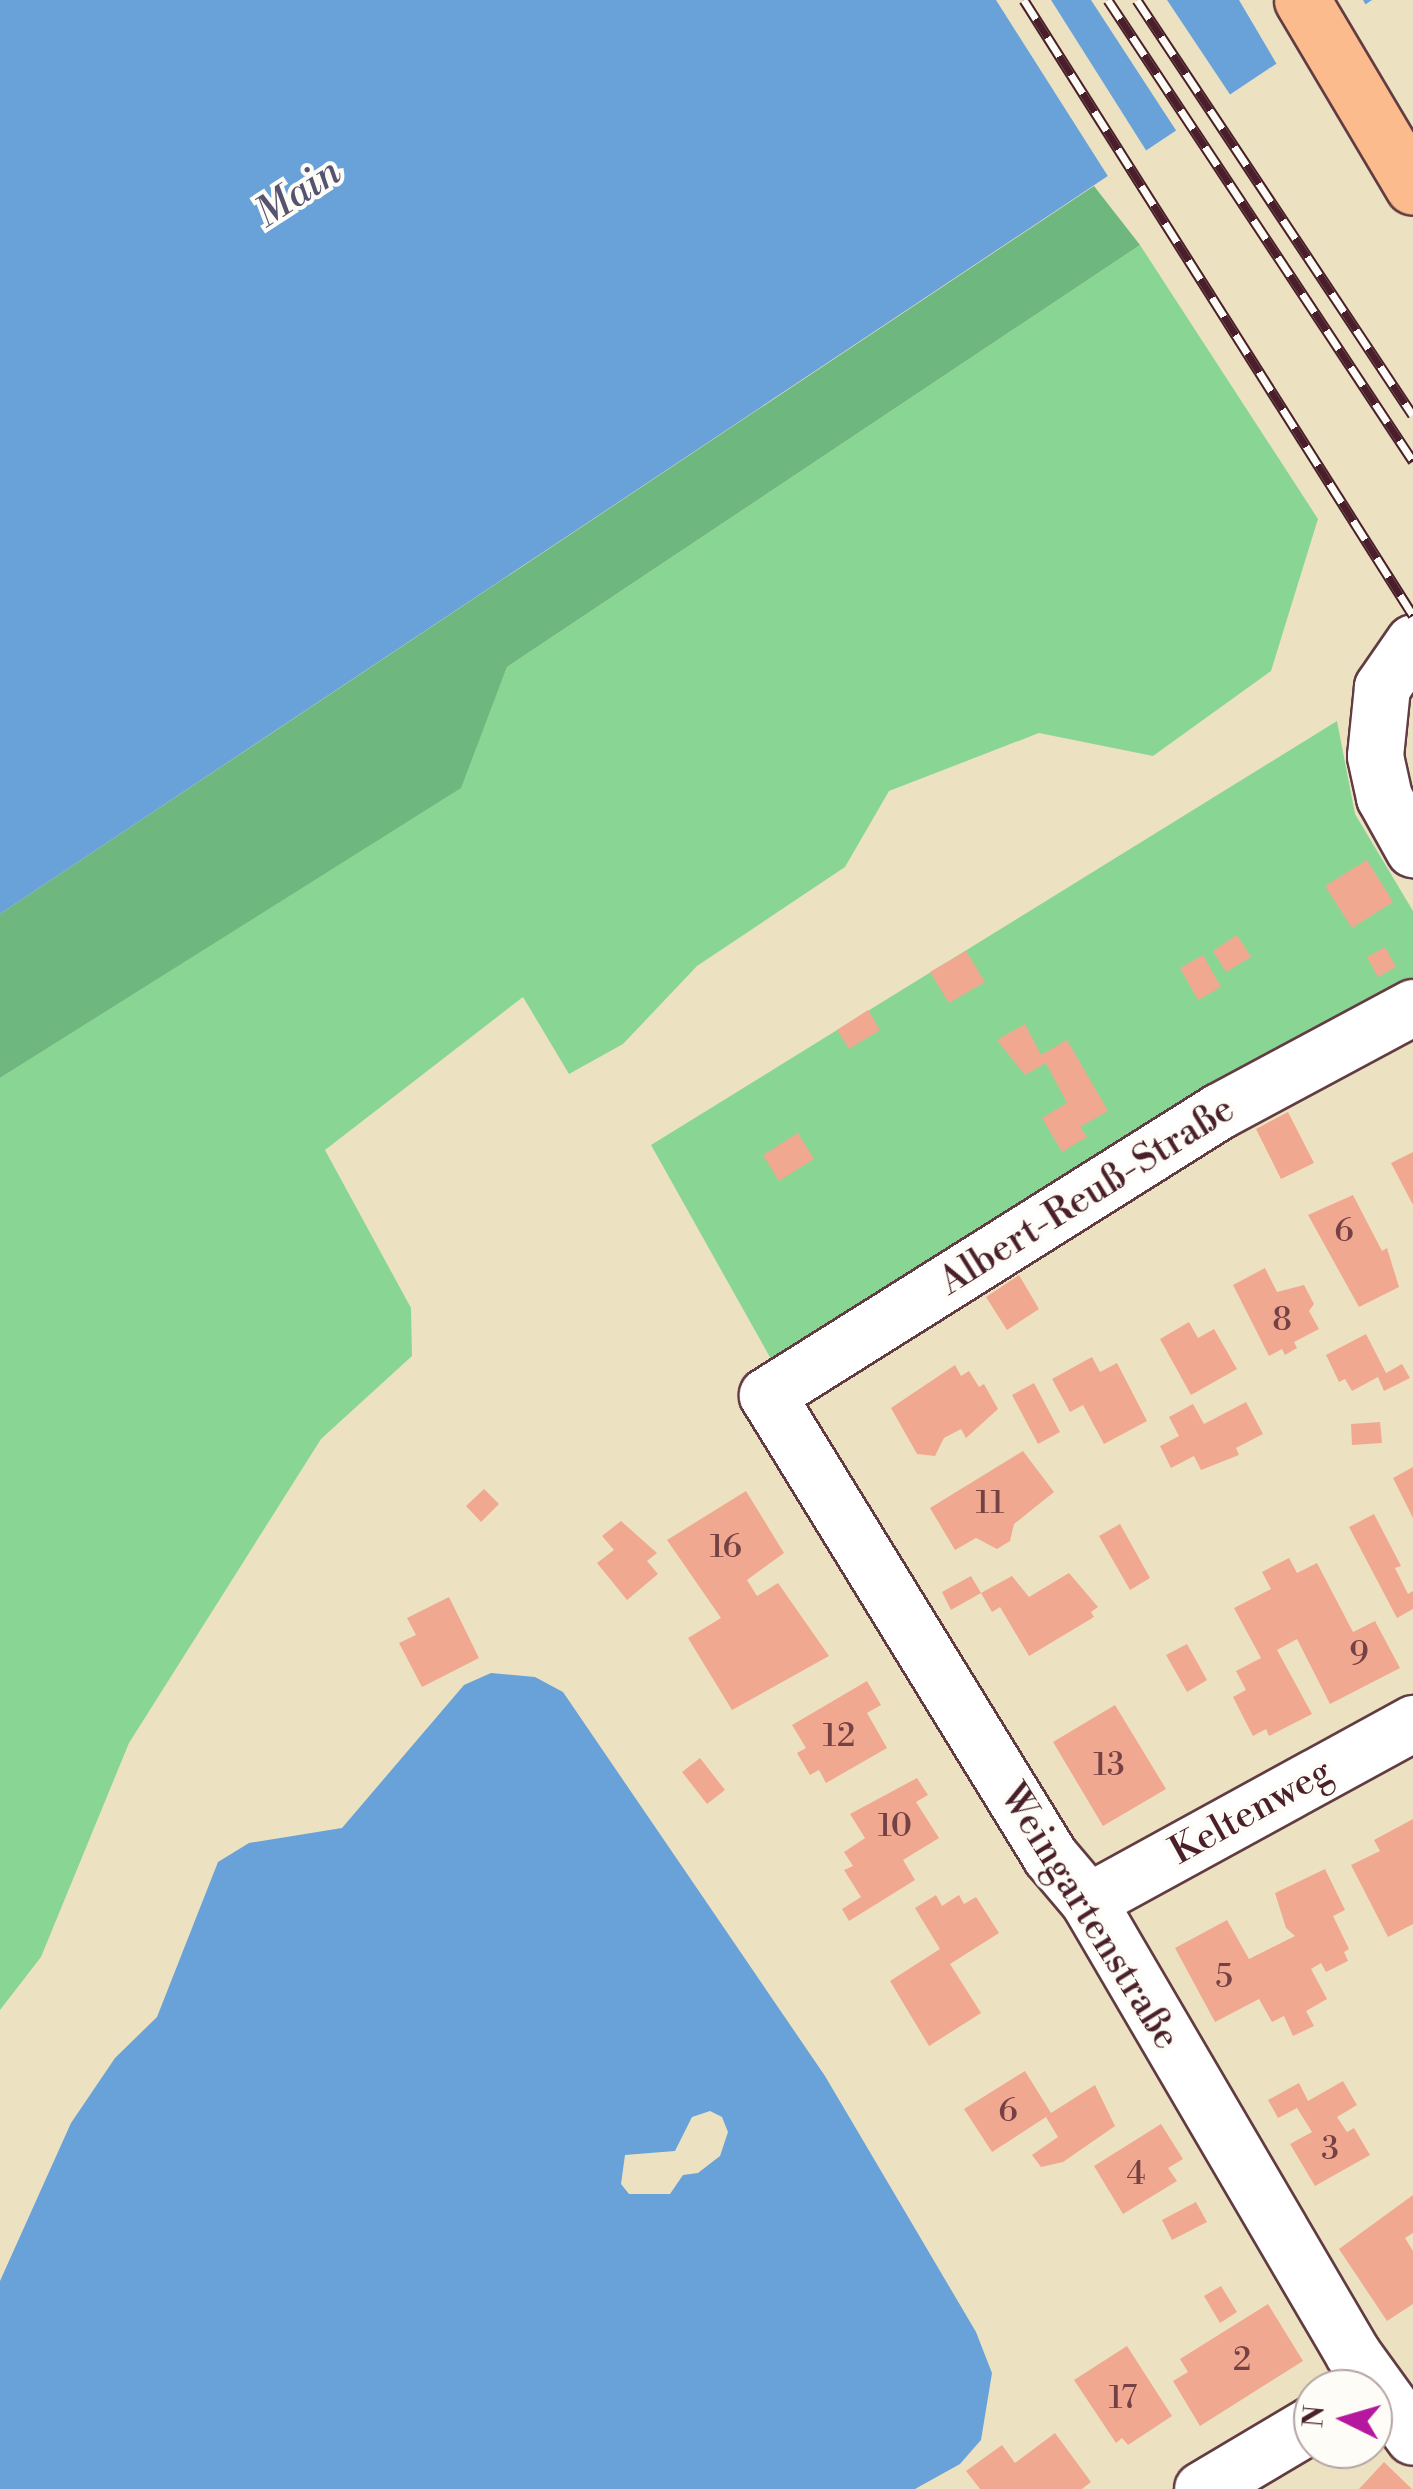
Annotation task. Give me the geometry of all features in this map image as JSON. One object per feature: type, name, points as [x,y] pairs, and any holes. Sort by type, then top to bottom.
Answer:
[{"type":"main road","points":[[1302,0],[1413,188]]},
{"type":"street","points":[[1406,839],[1378,770],[1376,721],[1394,662],[1413,642]]},
{"type":"street","name":"Albert-Reuß-Straße","points":[[768,1395],[1219,1111],[1413,1007]]},
{"type":"street","name":"Weingartenstraße","points":[[768,1395],[1050,1856],[1088,1902],[1372,2369]]},
{"type":"street","name":"Keltenweg","points":[[1088,1902],[1413,1724]]},
{"type":"street","points":[[1202,2489],[1293,2435]]},
{"type":"green space","points":[[1094,186],[1140,245],[507,667],[461,788],[0,1078],[0,914]]},
{"type":"green space","points":[[1140,245],[1318,519],[1271,671],[1153,756],[1039,733],[889,791],[845,867],[697,966],[623,1044],[569,1074],[523,997],[325,1150],[411,1308],[412,1356],[321,1439],[129,1743],[41,1957],[0,2010],[0,1078],[460,788],[507,667]]},
{"type":"green space","points":[[1337,721],[1355,814],[1413,911],[1413,979],[1214,1089],[776,1368],[651,1145]]},
{"type":"water","name":"Main","points":[[0,0],[1372,0],[0,914]]},
{"type":"water","points":[[491,1673],[535,1677],[563,1692],[825,2076],[976,2332],[992,2373],[981,2440],[960,2464],[915,2489],[0,2489],[0,2281],[71,2123],[115,2058],[157,2017],[218,1862],[249,1843],[342,1828],[464,1685]],"holes":[[[710,2111],[722,2117],[728,2132],[720,2156],[698,2173],[683,2175],[670,2194],[629,2194],[621,2184],[625,2155],[675,2151],[692,2117]]]},
{"type":"pier","points":[[996,0],[1051,0],[1149,155],[1111,181]]},
{"type":"pier","points":[[1091,0],[1167,0],[1233,99],[1179,135]]},
{"type":"pier","points":[[1239,0],[1363,0],[1368,9],[1279,68]]},
{"type":"building","points":[[1367,860],[1393,902],[1352,928],[1325,886]]},
{"type":"building","points":[[1237,935],[1251,957],[1226,972],[1213,951]]},
{"type":"building","points":[[1385,947],[1396,967],[1378,977],[1367,957]]},
{"type":"building","points":[[966,951],[985,982],[949,1003],[930,972]]},
{"type":"building","points":[[1203,955],[1221,987],[1198,1000],[1180,968]]},
{"type":"building","points":[[868,1010],[880,1030],[849,1049],[837,1030]]},
{"type":"building","points":[[1025,1024],[1041,1055],[1067,1040],[1108,1111],[1080,1127],[1087,1137],[1062,1152],[1042,1118],[1067,1103],[1046,1063],[1025,1075],[997,1040]]},
{"type":"building","points":[[1288,1112],[1314,1163],[1281,1179],[1256,1129]]},
{"type":"building","points":[[798,1133],[814,1159],[779,1181],[763,1155]]},
{"type":"building","points":[[1413,1152],[1413,1205],[1391,1163]]},
{"type":"building","points":[[1353,1195],[1382,1251],[1387,1248],[1399,1287],[1359,1307],[1308,1215]]},
{"type":"building","points":[[1265,1268],[1277,1292],[1304,1285],[1314,1304],[1309,1311],[1319,1329],[1294,1342],[1297,1348],[1285,1355],[1282,1349],[1269,1356],[1233,1285]]},
{"type":"building","points":[[1019,1275],[1039,1309],[1007,1330],[986,1297]]},
{"type":"building","points":[[1189,1322],[1198,1338],[1214,1329],[1237,1369],[1191,1395],[1160,1339]]},
{"type":"building","points":[[1366,1334],[1386,1373],[1402,1364],[1410,1378],[1384,1391],[1378,1377],[1352,1391],[1345,1379],[1339,1382],[1326,1355]]},
{"type":"building","points":[[1092,1357],[1100,1372],[1117,1363],[1147,1421],[1104,1444],[1083,1405],[1070,1412],[1052,1379]]},
{"type":"building","points":[[955,1365],[961,1376],[969,1371],[979,1387],[984,1384],[998,1409],[966,1438],[961,1429],[944,1438],[935,1456],[917,1454],[891,1408]]},
{"type":"building","points":[[1034,1383],[1060,1432],[1038,1444],[1012,1395]]},
{"type":"building","points":[[1246,1402],[1263,1434],[1236,1448],[1239,1455],[1201,1470],[1194,1456],[1171,1468],[1160,1446],[1179,1436],[1169,1417],[1193,1404],[1204,1424]]},
{"type":"building","points":[[1380,1422],[1382,1443],[1352,1445],[1351,1424]]},
{"type":"building","points":[[1023,1451],[1054,1492],[1014,1524],[1010,1541],[997,1549],[976,1538],[955,1550],[930,1508]]},
{"type":"building","points":[[1413,1467],[1413,1518],[1393,1478]]},
{"type":"building","points":[[484,1489],[499,1504],[481,1522],[466,1506]]},
{"type":"building","points":[[746,1491],[784,1553],[747,1580],[757,1596],[778,1583],[829,1656],[732,1710],[688,1638],[721,1618],[667,1540]]},
{"type":"building","points":[[1374,1514],[1401,1566],[1395,1568],[1408,1594],[1413,1591],[1413,1609],[1397,1618],[1349,1527]]},
{"type":"building","points":[[621,1521],[657,1553],[647,1561],[658,1574],[627,1600],[597,1563],[614,1550],[602,1536]]},
{"type":"building","points":[[1120,1524],[1150,1578],[1130,1590],[1099,1536]]},
{"type":"building","points":[[1289,1558],[1297,1573],[1317,1563],[1353,1632],[1375,1621],[1400,1668],[1330,1704],[1297,1639],[1277,1650],[1312,1714],[1269,1736],[1266,1729],[1253,1736],[1233,1697],[1246,1690],[1236,1671],[1261,1658],[1234,1608],[1271,1589],[1262,1572]]},
{"type":"building","points":[[1069,1573],[1098,1607],[1091,1612],[1094,1617],[1029,1656],[1000,1607],[992,1612],[981,1593],[1012,1576],[1029,1597]]},
{"type":"building","points":[[971,1576],[981,1593],[951,1610],[942,1592]]},
{"type":"building","points":[[449,1597],[479,1658],[422,1687],[399,1643],[416,1635],[407,1618]]},
{"type":"building","points":[[1187,1644],[1207,1680],[1187,1692],[1166,1655]]},
{"type":"building","points":[[867,1681],[881,1705],[867,1713],[887,1748],[826,1783],[819,1770],[810,1775],[797,1753],[806,1748],[792,1725]]},
{"type":"building","points":[[1115,1705],[1166,1789],[1103,1826],[1053,1742]]},
{"type":"building","points":[[700,1758],[725,1790],[707,1804],[682,1772]]},
{"type":"building","points":[[917,1778],[928,1795],[916,1802],[939,1838],[903,1860],[915,1880],[849,1921],[842,1909],[861,1897],[844,1870],[853,1866],[844,1852],[865,1838],[850,1814]]},
{"type":"building","points":[[1413,1819],[1413,1924],[1388,1937],[1351,1865],[1380,1851],[1374,1840]]},
{"type":"building","points":[[1325,1869],[1345,1910],[1333,1916],[1349,1949],[1344,1952],[1348,1961],[1326,1972],[1321,1963],[1311,1969],[1327,1999],[1306,2011],[1314,2026],[1293,2036],[1284,2016],[1272,2022],[1259,1999],[1215,2022],[1175,1948],[1227,1920],[1249,1959],[1295,1936],[1286,1928],[1275,1893]]},
{"type":"building","points":[[936,1895],[942,1906],[959,1895],[964,1904],[976,1897],[999,1933],[950,1964],[981,2013],[929,2046],[890,1981],[940,1949],[915,1908]]},
{"type":"building","points":[[1025,2071],[1051,2113],[1095,2085],[1115,2126],[1063,2162],[1041,2167],[1032,2155],[1058,2137],[1046,2117],[992,2152],[964,2109]]},
{"type":"building","points":[[1343,2081],[1357,2105],[1337,2117],[1347,2132],[1354,2128],[1370,2155],[1315,2186],[1290,2144],[1312,2132],[1297,2108],[1278,2118],[1268,2100],[1299,2083],[1308,2101]]},
{"type":"building","points":[[1161,2124],[1183,2159],[1168,2168],[1177,2181],[1123,2214],[1094,2166]]},
{"type":"building","points":[[1413,2195],[1413,2233],[1405,2238],[1413,2251],[1413,2304],[1387,2321],[1339,2249]]},
{"type":"building","points":[[1196,2202],[1207,2222],[1172,2240],[1162,2220]]},
{"type":"building","points":[[1221,2286],[1237,2312],[1220,2323],[1204,2296]]},
{"type":"building","points":[[1268,2304],[1303,2361],[1200,2426],[1173,2381],[1188,2372],[1180,2359]]},
{"type":"building","points":[[1127,2346],[1172,2416],[1128,2445],[1122,2438],[1116,2443],[1074,2380]]},
{"type":"building","points":[[1055,2433],[1091,2482],[1082,2489],[980,2489],[966,2471],[1002,2445],[1015,2463]]},
{"type":"building","points":[[1378,2469],[1391,2469],[1412,2489],[1359,2489]]},
{"type":"railway","points":[[1024,0],[1413,615]]},
{"type":"railway","points":[[1108,0],[1413,461]]},
{"type":"railway","points":[[1137,0],[1413,415]]}]
